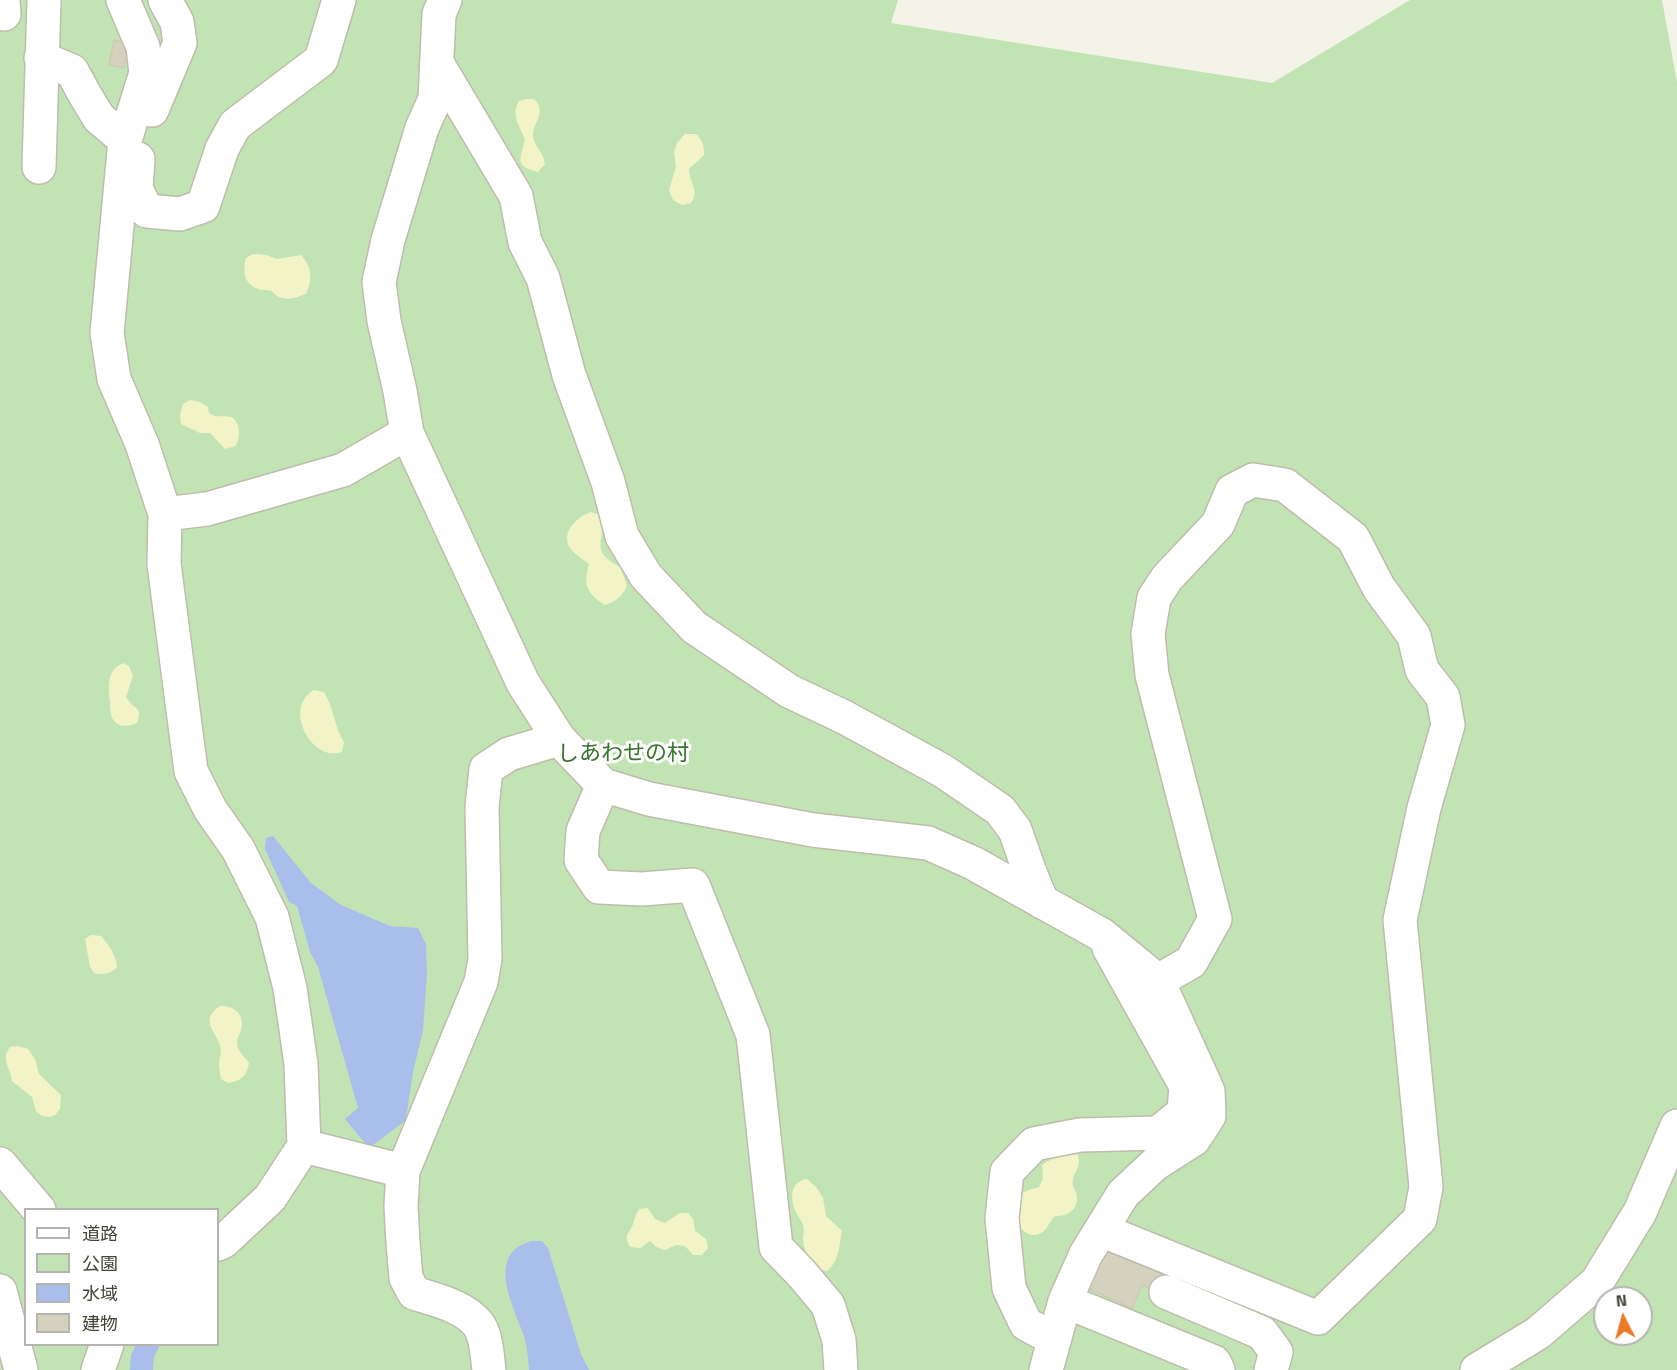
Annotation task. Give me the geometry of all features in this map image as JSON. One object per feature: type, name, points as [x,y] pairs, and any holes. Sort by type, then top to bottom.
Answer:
[{"type":"street","points":[[39,167],[44,0]]},
{"type":"street","points":[[123,0],[143,47],[146,74],[151,86],[140,143],[136,189],[147,211],[180,214],[203,206],[222,149],[235,125],[321,60],[339,0]]},
{"type":"street","points":[[165,0],[177,22],[180,43],[151,86],[125,140],[107,333],[114,379],[142,444],[165,514],[164,564],[191,771],[210,809],[238,849],[273,918],[290,988],[301,1064],[304,1146],[270,1198],[219,1244]]},
{"type":"street","points":[[445,0],[439,14],[435,99],[422,128],[388,240],[379,282],[384,321],[407,433],[523,683],[559,739],[603,785],[649,799],[813,830],[928,843],[973,863],[1102,935],[1158,981],[1208,1091],[1209,1116],[1194,1138],[1155,1164],[1124,1194],[1086,1254],[1065,1301],[1046,1370]]},
{"type":"street","points":[[41,58],[72,71],[99,118],[125,140]]},
{"type":"street","points":[[436,63],[516,196],[525,242],[543,278],[569,375],[608,482],[622,536],[646,576],[694,627],[789,691],[844,717],[943,771],[1000,810],[1015,830],[1042,902]]},
{"type":"street","points":[[165,514],[207,509],[343,470],[407,433]]},
{"type":"street","points":[[1101,1230],[1318,1318],[1420,1219],[1426,1187],[1401,920],[1424,808],[1448,725],[1443,697],[1422,670],[1414,636],[1379,588],[1353,538],[1285,485],[1253,480],[1232,491],[1218,524],[1167,578],[1154,598],[1148,634],[1152,675],[1215,919],[1191,962],[1158,981]]},
{"type":"street","points":[[489,1370],[486,1344],[478,1324],[458,1308],[414,1293],[406,1278],[401,1206],[403,1171],[481,982],[485,959],[482,807],[486,769],[509,754],[559,739]]},
{"type":"street","points":[[603,785],[583,831],[581,860],[599,887],[642,889],[693,885],[753,1035],[776,1248],[828,1305],[839,1340],[841,1370]]},
{"type":"street","points":[[1054,1339],[1026,1324],[1010,1288],[1002,1218],[1007,1172],[1034,1144],[1080,1135],[1158,1133],[1184,1112],[1186,1086],[1102,935]]},
{"type":"street","points":[[1477,1370],[1538,1333],[1597,1282],[1640,1212],[1677,1126]]},
{"type":"street","points":[[304,1146],[403,1171]]},
{"type":"street","points":[[0,1164],[38,1208]]},
{"type":"street","points":[[0,1291],[21,1370]]},
{"type":"street","points":[[1166,1293],[1262,1333],[1276,1352],[1271,1370]]},
{"type":"street","points":[[1065,1301],[1214,1362],[1218,1370]]},
{"type":"street","points":[[98,1370],[106,1346]]},
{"type":"green space","name":"しあわせの村","points":[[0,0],[898,0],[891,23],[1272,83],[1410,0],[1662,0],[1677,82],[1677,1370],[0,1370]]},
{"type":"sand","points":[[534,99],[540,109],[533,136],[545,164],[538,172],[525,167],[521,160],[525,139],[517,120],[516,111],[519,101]]},
{"type":"sand","points":[[685,134],[698,136],[703,143],[704,155],[689,169],[694,194],[691,203],[682,205],[673,200],[669,190],[676,167],[674,152],[677,143]]},
{"type":"sand","points":[[253,254],[277,259],[301,255],[310,273],[310,283],[306,294],[286,299],[271,291],[260,290],[249,283],[244,267],[246,258]]},
{"type":"sand","points":[[190,400],[208,407],[212,415],[233,418],[238,427],[237,444],[225,449],[210,433],[200,433],[181,424],[180,415],[183,404]]},
{"type":"sand","points":[[591,512],[600,515],[601,549],[610,561],[620,567],[627,585],[619,598],[605,605],[590,593],[588,588],[586,578],[589,564],[570,548],[567,542],[569,531],[576,521]]},
{"type":"sand","points":[[123,663],[129,666],[133,676],[126,697],[139,713],[137,723],[125,726],[119,725],[113,719],[110,712],[109,690],[111,674]]},
{"type":"sand","points":[[314,690],[324,692],[330,704],[344,742],[342,752],[331,753],[320,749],[305,732],[301,720],[301,709],[305,698]]},
{"type":"sand","points":[[91,935],[101,936],[112,950],[117,967],[109,973],[94,973],[90,967],[85,939]]},
{"type":"sand","points":[[220,1006],[232,1008],[241,1016],[242,1027],[237,1046],[249,1063],[242,1078],[228,1083],[221,1079],[219,1064],[221,1050],[210,1022],[213,1011]]},
{"type":"sand","points":[[18,1046],[28,1049],[35,1059],[39,1074],[61,1095],[60,1109],[55,1115],[42,1116],[36,1111],[32,1097],[12,1081],[6,1056],[10,1047]]},
{"type":"sand","points":[[1077,1152],[1079,1160],[1073,1179],[1073,1187],[1077,1195],[1076,1206],[1067,1214],[1055,1216],[1042,1233],[1032,1235],[1026,1232],[1016,1221],[1017,1197],[1039,1187],[1043,1179],[1042,1165]]},
{"type":"sand","points":[[807,1179],[817,1188],[823,1198],[826,1216],[842,1231],[837,1257],[827,1271],[817,1267],[807,1255],[803,1239],[804,1227],[793,1203],[793,1189],[802,1180]]},
{"type":"sand","points":[[648,1208],[655,1219],[665,1223],[680,1213],[688,1213],[693,1219],[695,1231],[706,1239],[708,1248],[702,1255],[693,1255],[685,1246],[676,1245],[665,1250],[656,1247],[650,1241],[640,1248],[630,1247],[627,1237],[637,1213],[639,1209]]},
{"type":"water","points":[[273,836],[311,883],[341,905],[390,926],[418,928],[426,944],[427,973],[423,1030],[405,1121],[369,1148],[345,1119],[358,1108],[318,967],[310,952],[297,906],[289,902],[265,849],[266,838]]},
{"type":"water","points":[[531,1241],[542,1241],[548,1248],[581,1354],[589,1370],[529,1370],[524,1338],[507,1288],[506,1265],[510,1255],[520,1246]]},
{"type":"water","points":[[136,1346],[160,1346],[154,1357],[153,1370],[130,1370],[131,1355]]},
{"type":"building","points":[[114,40],[129,43],[124,68],[109,65]]},
{"type":"building","points":[[1105,1247],[1165,1273],[1157,1292],[1142,1285],[1132,1308],[1087,1288]]}]
